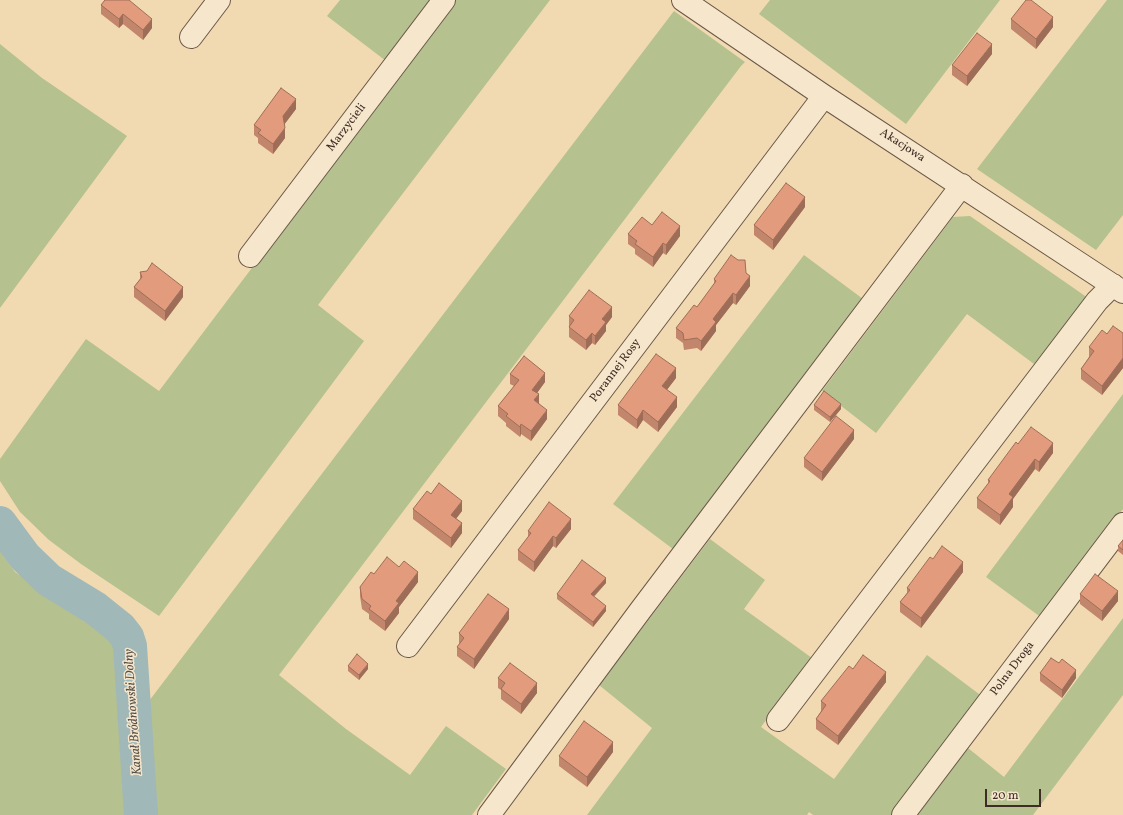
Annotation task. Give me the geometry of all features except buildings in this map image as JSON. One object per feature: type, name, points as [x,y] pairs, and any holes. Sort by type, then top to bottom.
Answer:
[{"type":"street","points":[[192,37],[220,0]]},
{"type":"street","name":"Marzycieli","points":[[250,256],[444,0]]},
{"type":"street","name":"Akacjowa","points":[[683,0],[824,96],[1118,288]]},
{"type":"street","name":"Porannej Rosy","points":[[408,646],[824,96]]},
{"type":"street","points":[[489,815],[644,605],[962,185]]},
{"type":"street","points":[[778,720],[1097,301],[1118,288]]},
{"type":"street","name":"Polna Droga","points":[[903,815],[1123,524]]},
{"type":"green space","points":[[340,0],[438,0],[390,64],[327,16]]},
{"type":"green space","points":[[454,0],[550,0],[318,305],[364,341],[159,616],[81,564],[49,540],[20,512],[0,481],[0,459],[86,339],[159,391]]},
{"type":"green space","points":[[770,0],[1000,0],[906,124],[759,14]]},
{"type":"green space","points":[[1107,0],[1123,0],[1123,215],[1096,250],[977,169]]},
{"type":"green space","points":[[674,11],[745,62],[279,675],[346,729],[410,775],[446,726],[506,769],[472,815],[0,815],[0,551],[15,572],[119,645],[143,630],[149,701]]},
{"type":"green space","points":[[0,44],[42,78],[127,136],[0,308]]},
{"type":"green space","points":[[970,216],[1088,298],[1034,364],[967,314],[876,433],[822,391],[953,217]]},
{"type":"green space","points":[[804,255],[863,299],[673,549],[613,504]]},
{"type":"green space","points":[[1123,394],[1123,509],[1042,618],[986,577]]},
{"type":"green space","points":[[710,539],[765,580],[744,609],[812,658],[761,727],[834,779],[927,655],[983,697],[895,815],[813,815],[809,812],[807,815],[587,815],[652,728],[599,685]]},
{"type":"green space","points":[[1123,618],[1123,695],[1033,815],[917,815],[968,748],[1004,777]]},
{"type":"waterway","name":"Kanał Bródnowski Dolny","points":[[0,523],[25,557],[49,580],[95,608],[120,628],[127,637],[130,646],[141,815]]}]
